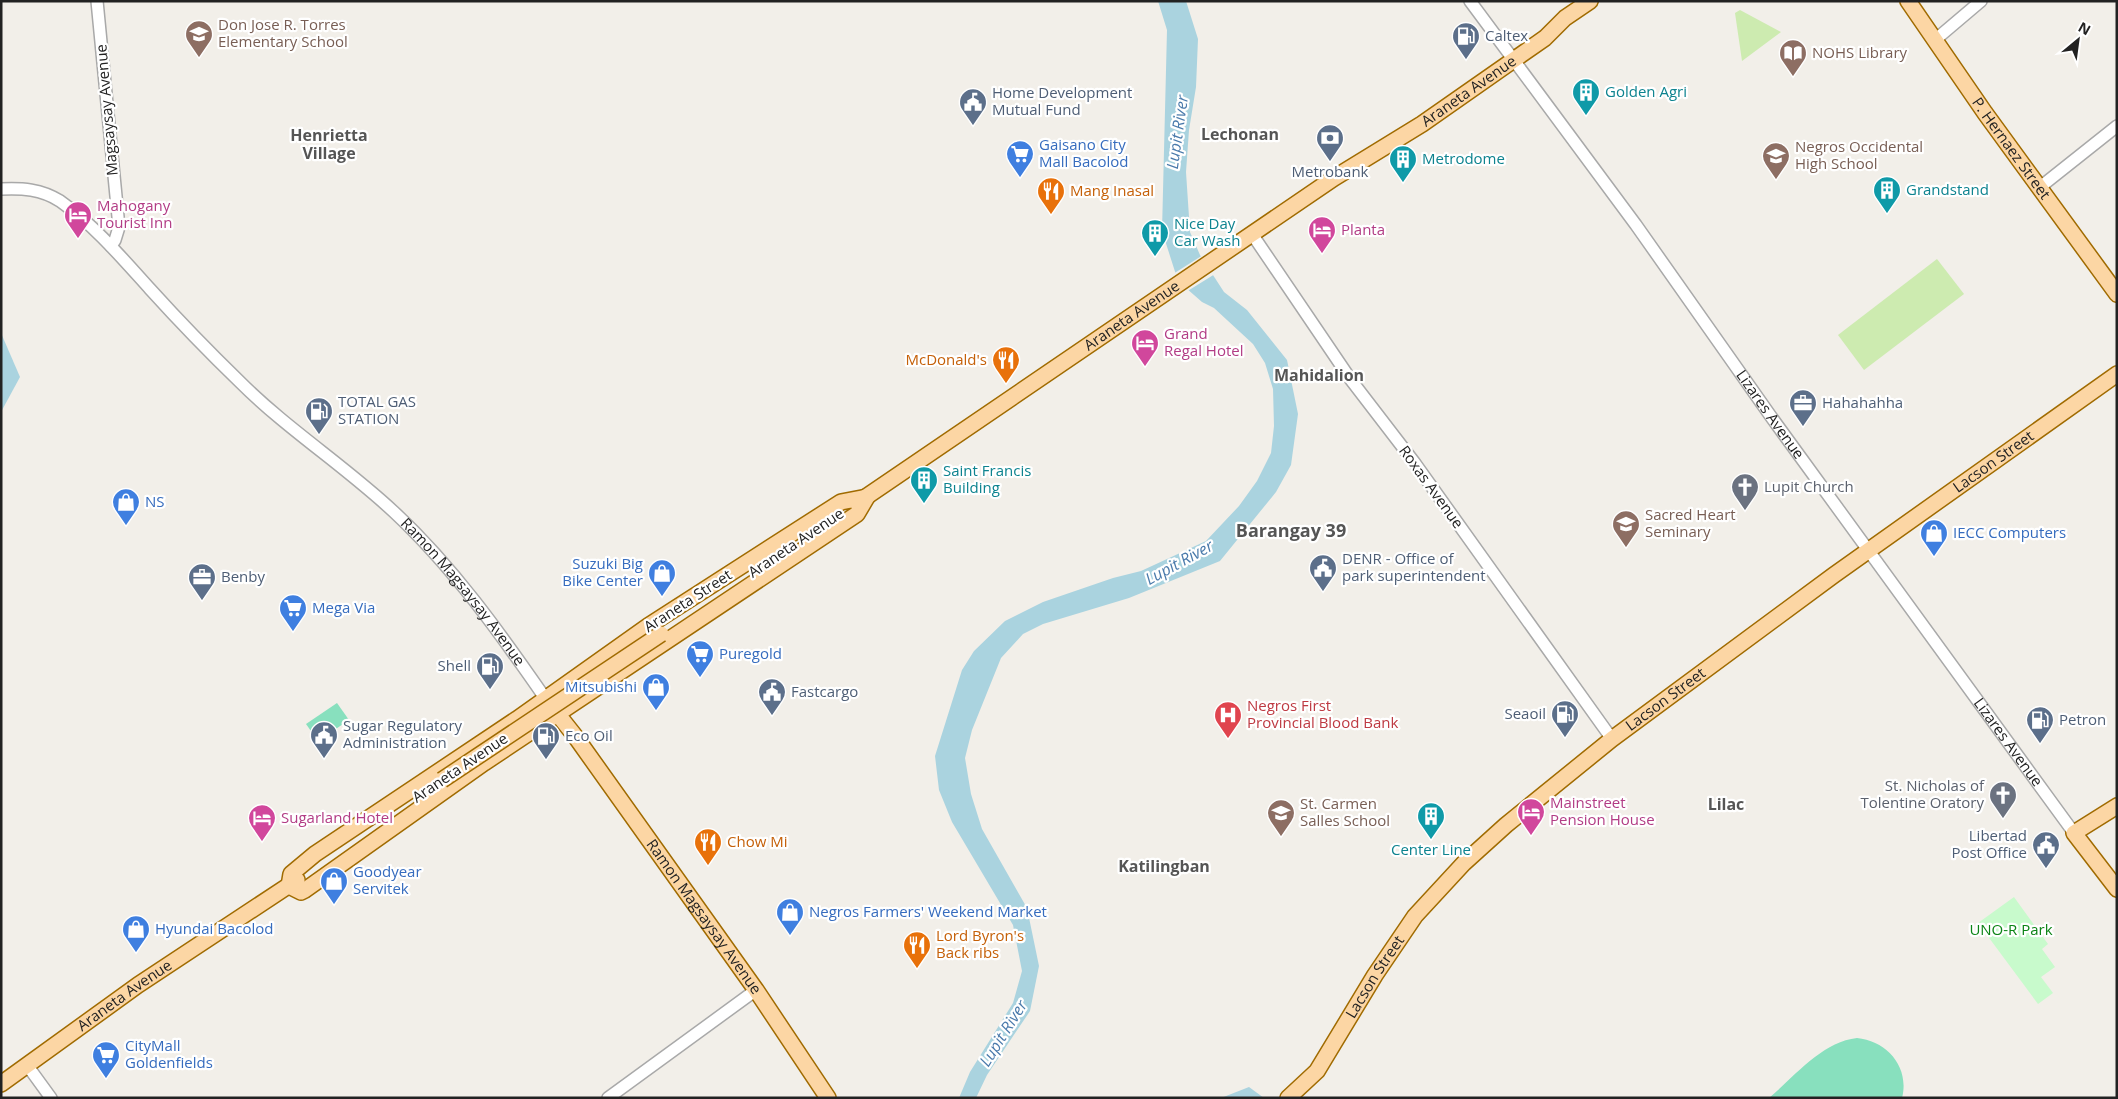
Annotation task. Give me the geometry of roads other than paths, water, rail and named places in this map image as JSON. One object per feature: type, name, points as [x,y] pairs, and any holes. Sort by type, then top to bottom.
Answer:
[{"type":"main road","name":"Araneta Avenue","points":[[1,1084],[138,985],[289,886],[442,780],[867,497],[1334,178],[1422,124],[1545,38],[1564,18],[1590,1]]},
{"type":"main road","name":"P. Hernaez Street","points":[[1908,1],[2039,188],[2117,294]]},
{"type":"main road","name":"Lacson Street","points":[[1288,1098],[1318,1071],[1376,975],[1415,916],[1464,863],[1506,825],[1612,739],[1869,551],[2117,374]]},
{"type":"main road","name":"Araneta Street","points":[[867,497],[857,514],[484,763],[305,890],[301,892],[289,886],[291,874],[316,854],[648,626],[841,502],[867,497]]},
{"type":"main road","name":"Ramon Magsaysay Avenue","points":[[545,698],[756,990],[828,1098]]},
{"type":"main road","points":[[2074,833],[2117,806]]},
{"type":"main road","points":[[2086,849],[2100,818]]},
{"type":"main road","name":"Lizares Avenue","points":[[2074,833],[2117,889]]},
{"type":"street","name":"Magsaysay Avenue","points":[[97,1],[118,228],[115,240],[111,246]]},
{"type":"street","name":"Lizares Avenue","points":[[1470,1],[1636,225],[1676,284],[2010,749],[2074,833]]},
{"type":"street","points":[[1935,40],[1981,1]]},
{"type":"street","points":[[2039,188],[2117,126]]},
{"type":"street","name":"Ramon Magsaysay Avenue","points":[[1,189],[24,188],[42,192],[60,202],[111,246],[240,382],[394,511],[433,550],[460,582],[545,698]]},
{"type":"street","name":"Roxas Avenue","points":[[1252,234],[1351,380],[1414,462],[1612,739]]},
{"type":"street","points":[[608,1098],[756,990]]},
{"type":"street","points":[[27,1065],[51,1098]]},
{"type":"water","name":"Lupit River","points":[[1158,1],[1186,1],[1198,39],[1196,87],[1189,130],[1186,172],[1190,232],[1200,255],[1224,292],[1247,310],[1287,360],[1298,414],[1291,465],[1276,492],[1220,561],[1129,598],[1043,624],[1023,634],[1001,658],[972,730],[965,758],[971,794],[982,829],[1027,908],[1039,966],[1030,1011],[987,1075],[976,1098],[959,1098],[970,1072],[1013,1003],[1022,971],[1013,925],[952,822],[939,790],[935,756],[962,670],[974,651],[1005,621],[1043,602],[1113,578],[1141,571],[1206,541],[1239,506],[1257,481],[1271,453],[1274,426],[1273,389],[1265,363],[1253,344],[1214,308],[1202,302],[1178,281],[1162,231],[1167,30]]},
{"type":"water","points":[[1,333],[20,377],[1,412]]},
{"type":"water","points":[[1249,1087],[1264,1098],[1221,1098]]},
{"type":"place","name":"Don Jose R. Torres Elementary School","points":[[199,58]]},
{"type":"place","name":"Caltex","points":[[1466,60]]},
{"type":"place","name":"NOHS Library","points":[[1793,77]]},
{"type":"place","name":"Golden Agri","points":[[1586,116]]},
{"type":"place","name":"Home Development Mutual Fund","points":[[973,126]]},
{"type":"place","name":"Metrobank","points":[[1330,162]]},
{"type":"place","name":"Gaisano City Mall Bacolod","points":[[1020,178]]},
{"type":"place","name":"Negros Occidental High School","points":[[1776,180]]},
{"type":"place","name":"Metrodome","points":[[1403,183]]},
{"type":"place","name":"Grandstand","points":[[1887,214]]},
{"type":"place","name":"Mang Inasal","points":[[1051,215]]},
{"type":"place","name":"Mahogany Tourist Inn","points":[[78,239]]},
{"type":"place","name":"Planta","points":[[1322,254]]},
{"type":"place","name":"Nice Day Car Wash","points":[[1155,257]]},
{"type":"place","name":"Grand Regal Hotel","points":[[1145,367]]},
{"type":"place","name":"McDonald's","points":[[1006,384]]},
{"type":"place","name":"Hahahahha","points":[[1803,427]]},
{"type":"place","name":"TOTAL GAS STATION","points":[[319,435]]},
{"type":"place","name":"Saint Francis Building","points":[[924,504]]},
{"type":"place","name":"Lupit Church","points":[[1745,511]]},
{"type":"place","name":"NS","points":[[126,526]]},
{"type":"place","name":"Sacred Heart Seminary","points":[[1626,548]]},
{"type":"place","name":"IECC Computers","points":[[1934,557]]},
{"type":"place","name":"DENR - Office of park superintendent","points":[[1323,592]]},
{"type":"place","name":"Suzuki Big Bike Center","points":[[662,597]]},
{"type":"place","name":"Benby","points":[[202,601]]},
{"type":"place","name":"Mega Via","points":[[293,632]]},
{"type":"place","name":"Puregold","points":[[700,678]]},
{"type":"place","name":"Shell","points":[[490,690]]},
{"type":"place","name":"Mitsubishi","points":[[656,711]]},
{"type":"place","name":"Fastcargo","points":[[772,716]]},
{"type":"place","name":"Seaoil","points":[[1565,738]]},
{"type":"place","name":"Negros First Provincial Blood Bank","points":[[1228,739]]},
{"type":"place","name":"Petron","points":[[2040,744]]},
{"type":"place","name":"Sugar Regulatory Administration","points":[[324,759]]},
{"type":"place","name":"Eco Oil","points":[[546,760]]},
{"type":"place","name":"St. Nicholas of Tolentine Oratory","points":[[2003,819]]},
{"type":"place","name":"Mainstreet Pension House","points":[[1531,836]]},
{"type":"place","name":"St. Carmen Salles School","points":[[1281,837]]},
{"type":"place","name":"Center Line","points":[[1431,840]]},
{"type":"place","name":"Sugarland Hotel","points":[[262,842]]},
{"type":"place","name":"Chow Mi","points":[[708,866]]},
{"type":"place","name":"Libertad Post Office","points":[[2046,869]]},
{"type":"place","name":"Goodyear Servitek","points":[[334,905]]},
{"type":"place","name":"Negros Farmers' Weekend Market","points":[[790,936]]},
{"type":"place","name":"Hyundai Bacolod","points":[[136,953]]},
{"type":"place","name":"Lord Byron's Back ribs","points":[[917,969]]},
{"type":"place","name":"CityMall Goldenfields","points":[[106,1079]]},
{"type":"district","name":"Lechonan","points":[[1240,134]]},
{"type":"district","name":"Henrietta Village","points":[[329,144]]},
{"type":"district","name":"Mahidalion","points":[[1319,375]]},
{"type":"district","name":"Barangay 39","points":[[1291,531]]},
{"type":"district","name":"Lilac","points":[[1726,804]]},
{"type":"district","name":"Katilingban","points":[[1164,866]]},
{"type":"park label","name":"UNO-R Park","points":[[2011,930]]}]
